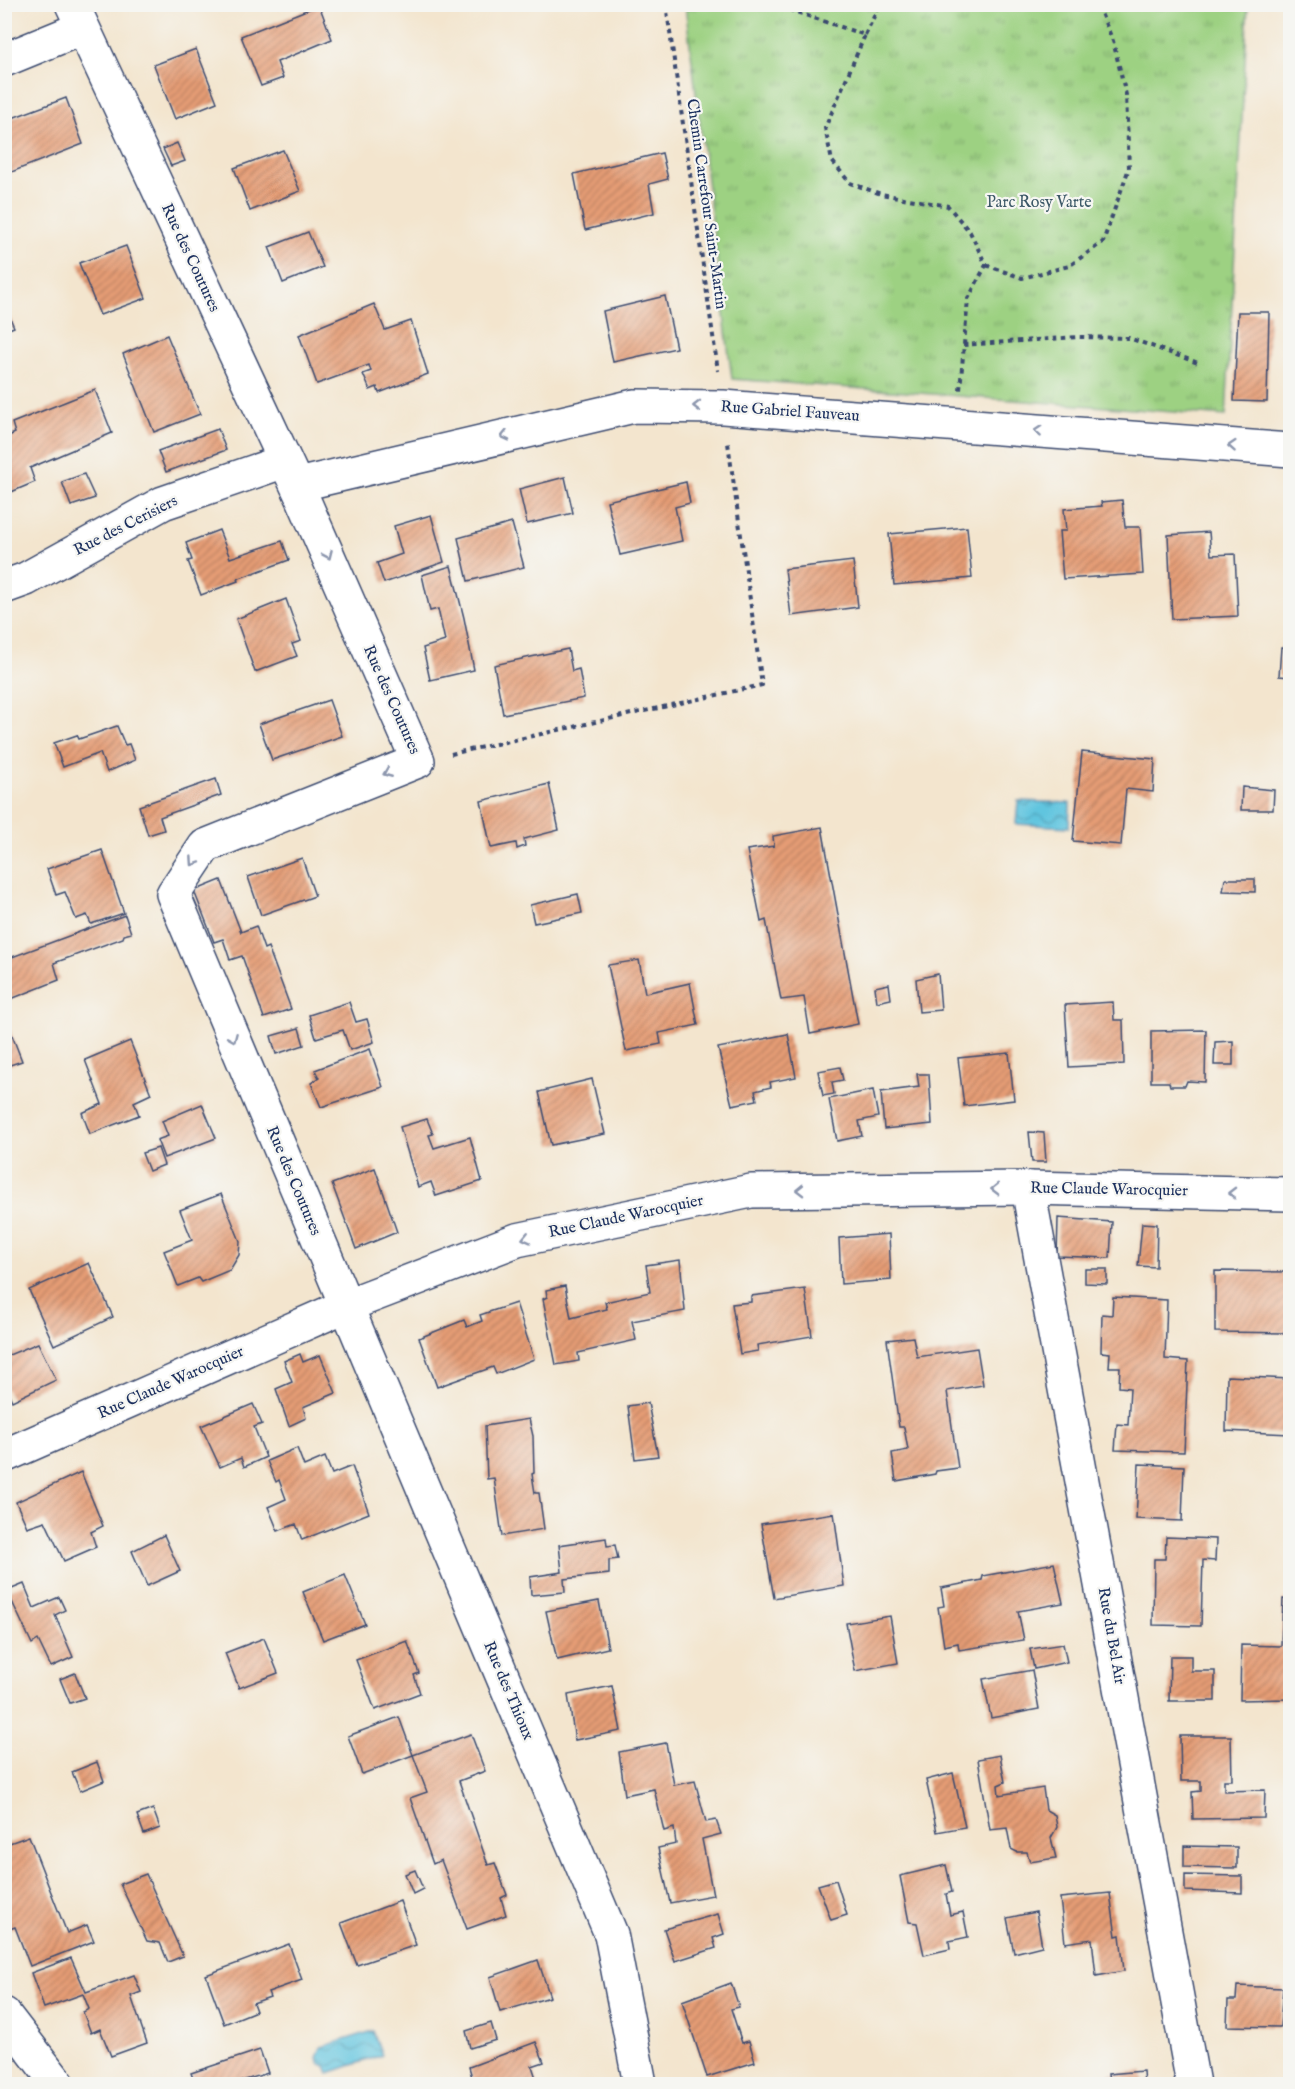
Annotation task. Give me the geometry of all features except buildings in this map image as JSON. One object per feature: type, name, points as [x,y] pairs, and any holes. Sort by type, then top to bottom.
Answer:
[{"type":"street","points":[[4,60],[77,16]]},
{"type":"street","name":"Rue des Coutures","points":[[77,16],[295,483],[418,761],[205,846],[172,894],[345,1306]]},
{"type":"street","name":"Rue Gabriel Fauveau","points":[[295,483],[634,406],[723,406],[1290,450]]},
{"type":"street","name":"Rue des Cerisiers","points":[[4,587],[26,579],[163,502],[295,483]]},
{"type":"street","name":"Rue Claude Warocquier","points":[[4,1456],[345,1306],[517,1240],[751,1191],[1028,1188],[1290,1194]]},
{"type":"street","name":"Rue du Bel Air","points":[[1028,1188],[1193,2085]]},
{"type":"street","name":"Rue des Thioux","points":[[345,1306],[611,1934],[640,2085]]},
{"type":"street","points":[[4,2014],[58,2085]]},
{"type":"path","points":[[666,5],[693,4]]},
{"type":"path","points":[[772,4],[865,35]]},
{"type":"path","points":[[880,4],[825,128],[831,161],[850,183],[881,194],[948,206],[970,232],[986,265],[1022,278],[1070,267],[1102,242],[1129,168],[1126,95],[1113,41],[1098,5]]},
{"type":"path","name":"Chemin Carrefour Saint-Martin","points":[[418,761],[762,685],[666,5]]},
{"type":"path","points":[[957,424],[968,299],[986,265]]},
{"type":"path","points":[[963,345],[1078,337],[1130,338],[1201,363]]},
{"type":"green space","name":"Parc Rosy Varte","points":[[685,5],[1248,5],[1226,416],[732,379]]},
{"type":"water","points":[[1018,801],[1070,803],[1069,827],[1016,824]]},
{"type":"water","points":[[373,2031],[382,2055],[329,2073],[326,2066],[320,2064],[317,2058],[321,2047]]}]
